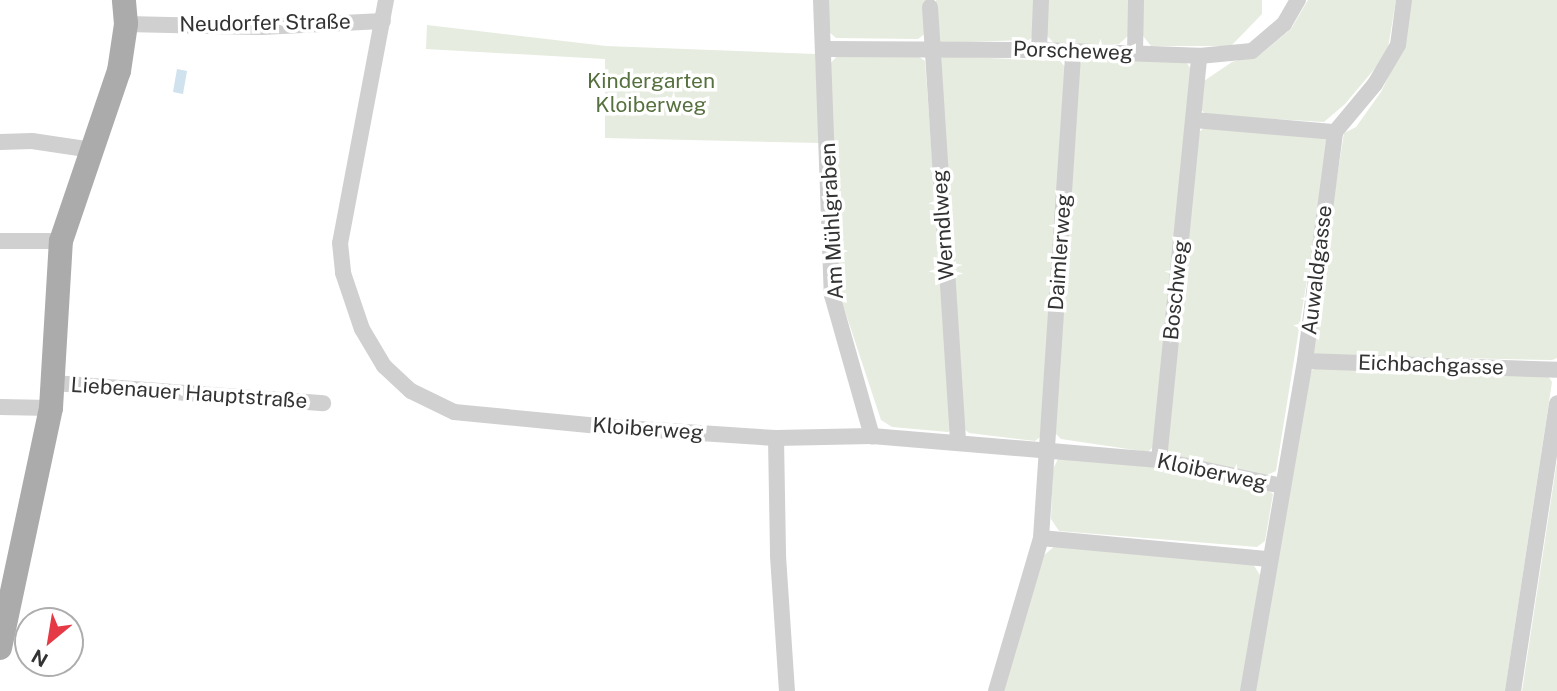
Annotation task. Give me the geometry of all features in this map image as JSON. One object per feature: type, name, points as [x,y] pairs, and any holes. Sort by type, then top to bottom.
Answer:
[{"type":"main road","name":"Liebenauer Hauptstraße","points":[[1,636],[51,408],[61,241],[119,71],[125,12]]},
{"type":"street","points":[[383,21],[386,0]]},
{"type":"street","name":"Am Mühlgraben","points":[[821,0],[832,295],[872,436]]},
{"type":"street","points":[[1040,50],[1041,0]]},
{"type":"street","points":[[1135,53],[1136,0]]},
{"type":"street","name":"Porscheweg","points":[[824,48],[1040,50],[1199,56],[1252,51],[1284,24],[1298,0]]},
{"type":"street","points":[[1194,120],[1335,132],[1375,84],[1398,45],[1404,0]]},
{"type":"street","name":"Werndlweg","points":[[930,7],[930,48],[958,443]]},
{"type":"street","name":"Neudorfer Straße","points":[[125,12],[262,27],[383,21]]},
{"type":"street","name":"Kloiberweg","points":[[383,21],[340,243],[343,273],[362,328],[384,366],[411,391],[454,412],[609,427],[776,438],[872,436],[1159,460],[1282,486]]},
{"type":"street","name":"Daimlerweg","points":[[1046,450],[1073,53]]},
{"type":"street","name":"Boschweg","points":[[1159,460],[1199,56]]},
{"type":"street","name":"Auwaldgasse","points":[[1248,691],[1305,361],[1335,132]]},
{"type":"street","points":[[0,142],[32,141],[92,150]]},
{"type":"street","points":[[0,241],[61,241]]},
{"type":"street","name":"Eichbachgasse","points":[[1305,361],[1557,370]]},
{"type":"street","name":"Liebenauer Hauptstraße","points":[[54,383],[323,403]]},
{"type":"street","points":[[1513,691],[1557,403]]},
{"type":"street","points":[[0,407],[51,408]]},
{"type":"street","points":[[776,438],[778,556],[787,691]]},
{"type":"street","points":[[996,691],[1041,538],[1046,450]]},
{"type":"street","points":[[1041,538],[1269,559]]},
{"type":"green space","points":[[826,0],[927,0],[926,33],[918,39],[836,38],[828,31]]},
{"type":"green space","points":[[936,0],[1035,0],[1034,36],[1029,40],[940,43],[937,39]]},
{"type":"green space","points":[[1047,0],[1128,0],[1128,36],[1119,44],[1055,44],[1046,35]]},
{"type":"green space","points":[[1143,0],[1262,0],[1262,14],[1231,46],[1151,46],[1143,36]]},
{"type":"green space","points":[[1308,0],[1396,0],[1387,54],[1345,104],[1324,122],[1207,115],[1199,108],[1201,83],[1232,62],[1262,53],[1291,29]]},
{"type":"green space","points":[[1409,0],[1557,0],[1557,358],[1317,355],[1310,350],[1344,133],[1356,127],[1381,92],[1403,47]]},
{"type":"green space","name":"Kindergarten Kloiberweg","points":[[427,25],[606,46],[815,54],[820,143],[605,138],[605,59],[426,49]]},
{"type":"green space","points":[[839,54],[919,57],[925,61],[952,430],[948,432],[892,427],[881,420],[839,293],[828,66]]},
{"type":"green space","points":[[942,56],[1060,61],[1068,70],[1044,434],[1035,441],[969,433],[963,428],[936,63]]},
{"type":"green space","points":[[1087,58],[1184,60],[1193,71],[1154,446],[1148,452],[1061,439],[1055,433],[1078,65]]},
{"type":"green space","points":[[1205,127],[1323,135],[1329,144],[1276,471],[1267,475],[1169,456],[1164,449],[1197,134]]},
{"type":"green space","points":[[1316,368],[1548,376],[1552,382],[1505,691],[1255,691],[1306,374]]},
{"type":"green space","points":[[1059,457],[1162,468],[1265,488],[1273,494],[1265,541],[1257,547],[1059,531],[1051,519],[1053,469]]},
{"type":"green space","points":[[1557,461],[1557,691],[1522,691]]},
{"type":"green space","points":[[1057,544],[1251,561],[1260,575],[1242,691],[1001,691],[1042,557]]},
{"type":"water","points":[[177,69],[187,71],[183,94],[173,92]]}]
